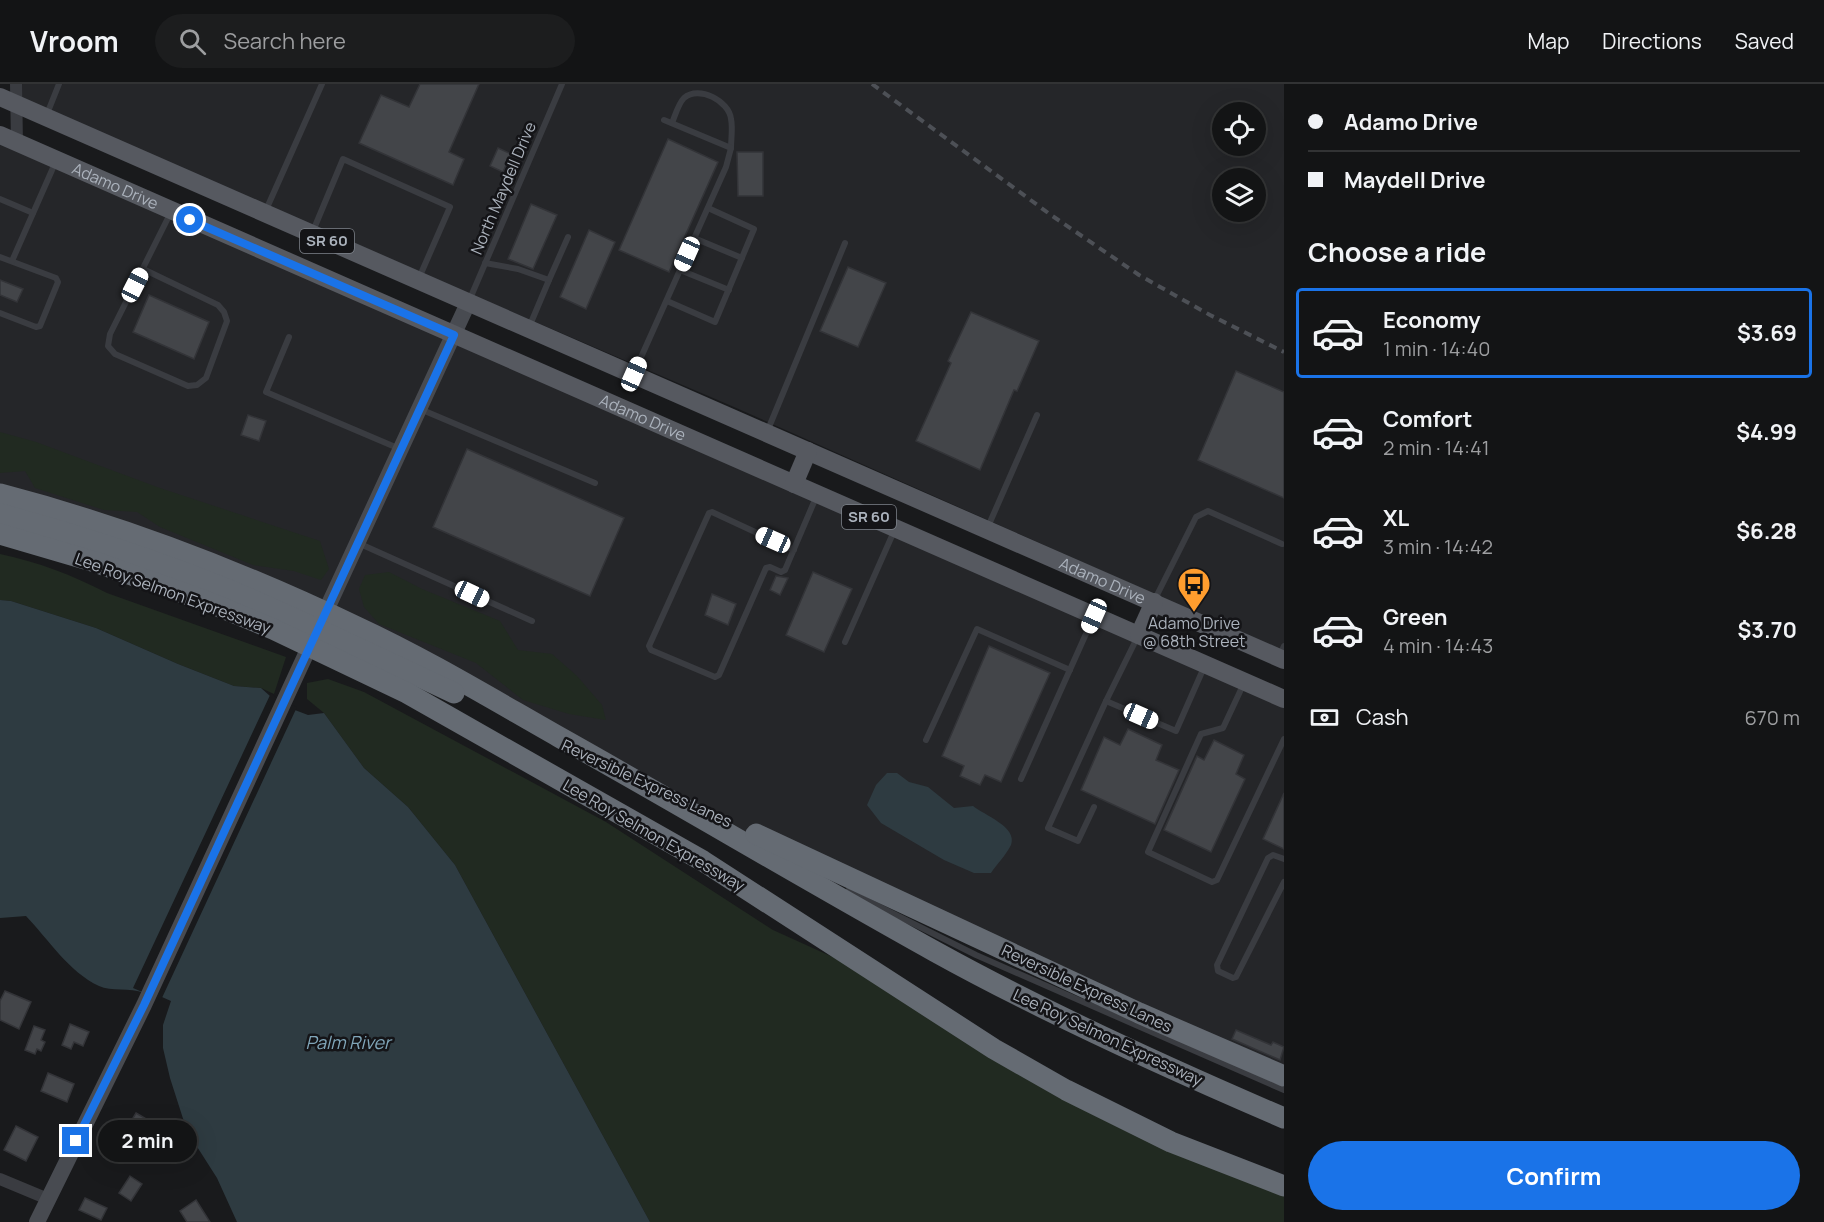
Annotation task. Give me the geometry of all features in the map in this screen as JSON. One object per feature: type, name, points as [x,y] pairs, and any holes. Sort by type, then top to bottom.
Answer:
[{"type":"highway","name":"Lee Roy Selmon Expressway","points":[[0,494],[139,536],[292,597],[361,628],[480,692],[1000,986],[1106,1038],[1284,1118]]},
{"type":"highway","name":"Reversible Express Lanes","points":[[0,514],[72,534],[174,569],[304,622],[1139,1013],[1284,1076]]},
{"type":"highway","name":"Lee Roy Selmon Expressway","points":[[0,534],[135,575],[203,600],[349,664],[442,712],[693,855],[984,1042],[1066,1090],[1171,1142],[1284,1186]]},
{"type":"main road","name":"Adamo Drive","points":[[8,101],[987,530],[1282,654]]},
{"type":"main road","name":"Adamo Drive","points":[[0,135],[1284,699]]},
{"type":"main road","points":[[794,484],[808,452]]},
{"type":"main road","points":[[1138,635],[1154,602]]},
{"type":"street","points":[[16,84],[8,101],[17,143]]},
{"type":"street","points":[[37,1222],[144,1005],[468,303]]},
{"type":"street","points":[[0,1179],[48,1199]]},
{"type":"lane","points":[[45,117],[59,84]]},
{"type":"lane","points":[[265,213],[322,84]]},
{"type":"lane","name":"North Maydell Drive","points":[[468,303],[562,84]]},
{"type":"lane","points":[[634,374],[726,167],[731,148],[732,118],[724,106],[704,93],[693,93],[682,100],[672,123]]},
{"type":"lane","points":[[664,120],[731,148]]},
{"type":"lane","points":[[311,234],[343,159],[450,207],[418,280]]},
{"type":"lane","points":[[12,261],[56,160]]},
{"type":"lane","points":[[0,199],[33,213]]},
{"type":"lane","points":[[667,301],[715,322],[754,229],[708,208]]},
{"type":"lane","points":[[143,269],[218,305],[224,312],[227,321],[206,378],[197,385],[188,386],[115,354],[108,346],[110,334],[172,211]]},
{"type":"lane","points":[[528,329],[568,237]]},
{"type":"lane","points":[[694,238],[742,258]]},
{"type":"lane","points":[[767,433],[845,243]]},
{"type":"lane","points":[[0,256],[56,278],[58,282],[40,326],[36,327],[0,313]]},
{"type":"lane","points":[[485,263],[518,269],[549,280]]},
{"type":"lane","points":[[680,270],[729,290]]},
{"type":"lane","points":[[289,337],[266,393],[401,450]]},
{"type":"lane","points":[[420,409],[595,483]]},
{"type":"lane","points":[[987,530],[1037,415]]},
{"type":"lane","points":[[794,550],[712,512],[709,513],[650,648],[715,677],[719,675],[766,568],[783,571],[794,550],[817,494]]},
{"type":"lane","points":[[1154,602],[1196,517],[1208,511],[1282,544]]},
{"type":"lane","points":[[845,642],[895,528]]},
{"type":"lane","points":[[358,543],[532,621]]},
{"type":"lane","points":[[1021,779],[1094,616]]},
{"type":"lane","points":[[926,740],[977,628],[1070,670]]},
{"type":"lane","points":[[1094,807],[1078,841],[1048,828],[1138,635]]},
{"type":"lane","points":[[1106,700],[1176,731],[1205,664]]},
{"type":"lane","points":[[1244,681],[1223,729],[1201,734],[1148,850],[1150,854],[1212,882],[1217,880],[1284,739]]},
{"type":"lane","points":[[1284,859],[1273,855],[1268,858],[1217,965],[1218,971],[1233,978],[1236,977],[1284,882]]},
{"type":"lane","points":[[783,864],[821,878]]},
{"type":"lane","points":[[837,885],[985,959],[1284,1090]]},
{"type":"shaded area","points":[[15,84],[1284,84],[1284,652],[734,407],[16,100]]},
{"type":"shaded area","points":[[0,140],[453,334],[324,605],[0,490]]},
{"type":"shaded area","points":[[458,333],[1284,696],[1284,1074],[727,825],[328,605]]},
{"type":"shaded area","points":[[0,432],[36,442],[157,487],[320,541],[329,569],[321,580],[294,571],[253,565],[160,527],[137,512],[104,510],[35,488],[25,471],[0,473]]},
{"type":"shaded area","points":[[0,554],[55,570],[107,593],[286,657],[274,694],[261,688],[234,686],[96,628],[11,601],[0,600]]},
{"type":"shaded area","points":[[389,572],[422,589],[500,621],[518,650],[552,654],[577,676],[602,705],[606,720],[569,714],[523,700],[476,663],[379,624],[364,607],[359,589],[365,575]]},
{"type":"shaded area","points":[[328,679],[364,692],[606,822],[773,930],[848,964],[1056,1079],[1284,1182],[1284,1222],[650,1222],[455,865],[408,807],[364,768],[324,713],[307,699],[307,683]]},
{"type":"water","name":"Palm River","points":[[0,600],[11,601],[96,628],[234,686],[261,688],[279,704],[308,715],[324,713],[364,768],[408,807],[455,865],[650,1222],[237,1222],[217,1178],[187,1131],[170,1078],[163,1048],[163,1025],[171,1001],[146,990],[144,993],[99,986],[69,964],[26,916],[0,918]]},
{"type":"water","points":[[887,773],[897,773],[909,782],[928,787],[954,808],[973,806],[1005,827],[1012,839],[1011,845],[991,873],[974,873],[944,860],[881,823],[867,805],[876,785]]},
{"type":"pier","points":[[271,693],[279,700],[297,707],[161,1000],[133,988]]},
{"type":"building","points":[[420,84],[479,84],[449,152],[464,159],[453,185],[359,143],[381,95],[409,107]]},
{"type":"building","points":[[668,139],[718,162],[669,272],[619,250]]},
{"type":"building","points":[[498,148],[511,154],[503,172],[490,166]]},
{"type":"building","points":[[737,152],[763,152],[763,196],[738,196]]},
{"type":"building","points":[[531,204],[557,215],[533,269],[508,259]]},
{"type":"building","points":[[589,230],[615,242],[586,309],[560,297]]},
{"type":"building","points":[[848,267],[886,283],[858,347],[820,331]]},
{"type":"building","points":[[0,280],[23,289],[17,302],[0,295]]},
{"type":"building","points":[[149,295],[209,322],[194,359],[133,332]]},
{"type":"building","points":[[971,312],[1039,341],[1017,391],[1014,390],[980,470],[916,441],[951,363],[948,361]]},
{"type":"building","points":[[1236,371],[1284,392],[1284,498],[1198,460]]},
{"type":"building","points":[[248,415],[266,421],[259,441],[241,435]]},
{"type":"building","points":[[467,449],[624,518],[590,596],[433,527]]},
{"type":"building","points":[[813,572],[852,589],[824,652],[786,635]]},
{"type":"building","points":[[776,576],[788,578],[780,595],[770,590]]},
{"type":"building","points":[[712,594],[736,604],[728,625],[705,615]]},
{"type":"building","points":[[989,646],[1050,673],[1001,782],[985,775],[980,785],[960,776],[964,766],[942,756]]},
{"type":"building","points":[[1128,729],[1162,745],[1156,760],[1179,770],[1155,824],[1081,790],[1104,737],[1120,745]]},
{"type":"building","points":[[1214,740],[1244,755],[1236,774],[1245,779],[1211,852],[1164,830],[1197,756],[1204,760]]},
{"type":"building","points":[[1284,793],[1284,849],[1263,839]]},
{"type":"building","points":[[5,991],[31,1002],[19,1029],[0,1020],[0,1001]]},
{"type":"building","points":[[70,1024],[89,1032],[83,1046],[74,1042],[71,1049],[62,1045]]},
{"type":"building","points":[[34,1026],[45,1030],[41,1040],[45,1042],[41,1051],[37,1049],[35,1054],[25,1050]]},
{"type":"building","points":[[1236,1030],[1271,1045],[1273,1042],[1284,1047],[1280,1060],[1232,1039]]},
{"type":"building","points":[[48,1073],[74,1084],[67,1102],[41,1091]]},
{"type":"building","points":[[136,1113],[148,1120],[129,1152],[117,1145]]},
{"type":"building","points":[[16,1126],[38,1137],[26,1161],[4,1150]]},
{"type":"building","points":[[130,1176],[142,1184],[131,1201],[119,1193]]},
{"type":"building","points":[[85,1198],[107,1208],[101,1220],[79,1210]]},
{"type":"building","points":[[196,1200],[210,1222],[187,1222],[180,1211]]},
{"type":"railway","points":[[872,84],[1051,215],[1139,275],[1210,315],[1284,352]]},
{"type":"place","name":"Adamo Drive @ 68th Street","points":[[1194,613]]},
{"type":"route","points":[[76,1141],[144,1005],[454,335],[190,220]]}]
